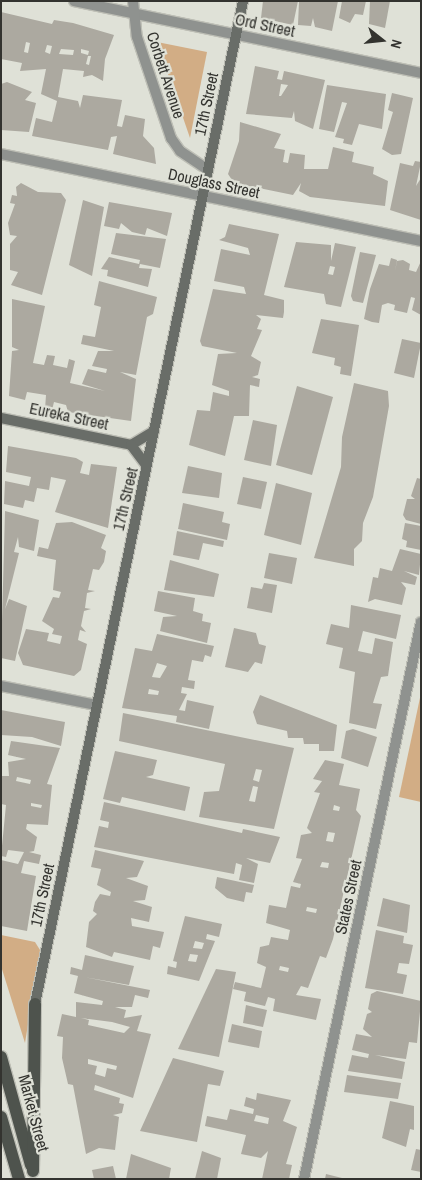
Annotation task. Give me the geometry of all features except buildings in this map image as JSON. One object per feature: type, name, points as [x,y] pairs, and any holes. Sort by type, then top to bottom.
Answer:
[{"type":"main road","name":"17th Street","points":[[36,1004],[96,705],[243,1]]},
{"type":"main road","name":"Eureka Street","points":[[1,418],[131,444]]},
{"type":"main road","points":[[146,465],[131,444],[154,431]]},
{"type":"main road","points":[[34,1175],[36,1004]]},
{"type":"main road","name":"Market Street","points":[[1,1057],[34,1175]]},
{"type":"main road","name":"Market Street","points":[[1,1117],[18,1179]]},
{"type":"street","name":"Ord Street","points":[[74,1],[421,73]]},
{"type":"street","name":"Corbett Avenue","points":[[133,1],[133,14],[171,138],[180,151],[208,170]]},
{"type":"street","name":"Douglass Street","points":[[1,154],[421,241]]},
{"type":"street","name":"States Street","points":[[304,1179],[421,622]]},
{"type":"street","points":[[1,686],[96,705]]},
{"type":"shaded area","points":[[157,42],[207,52],[190,138]]},
{"type":"shaded area","points":[[421,693],[421,802],[399,797]]},
{"type":"shaded area","points":[[1,935],[35,942],[40,950],[25,1043],[1,966]]}]
